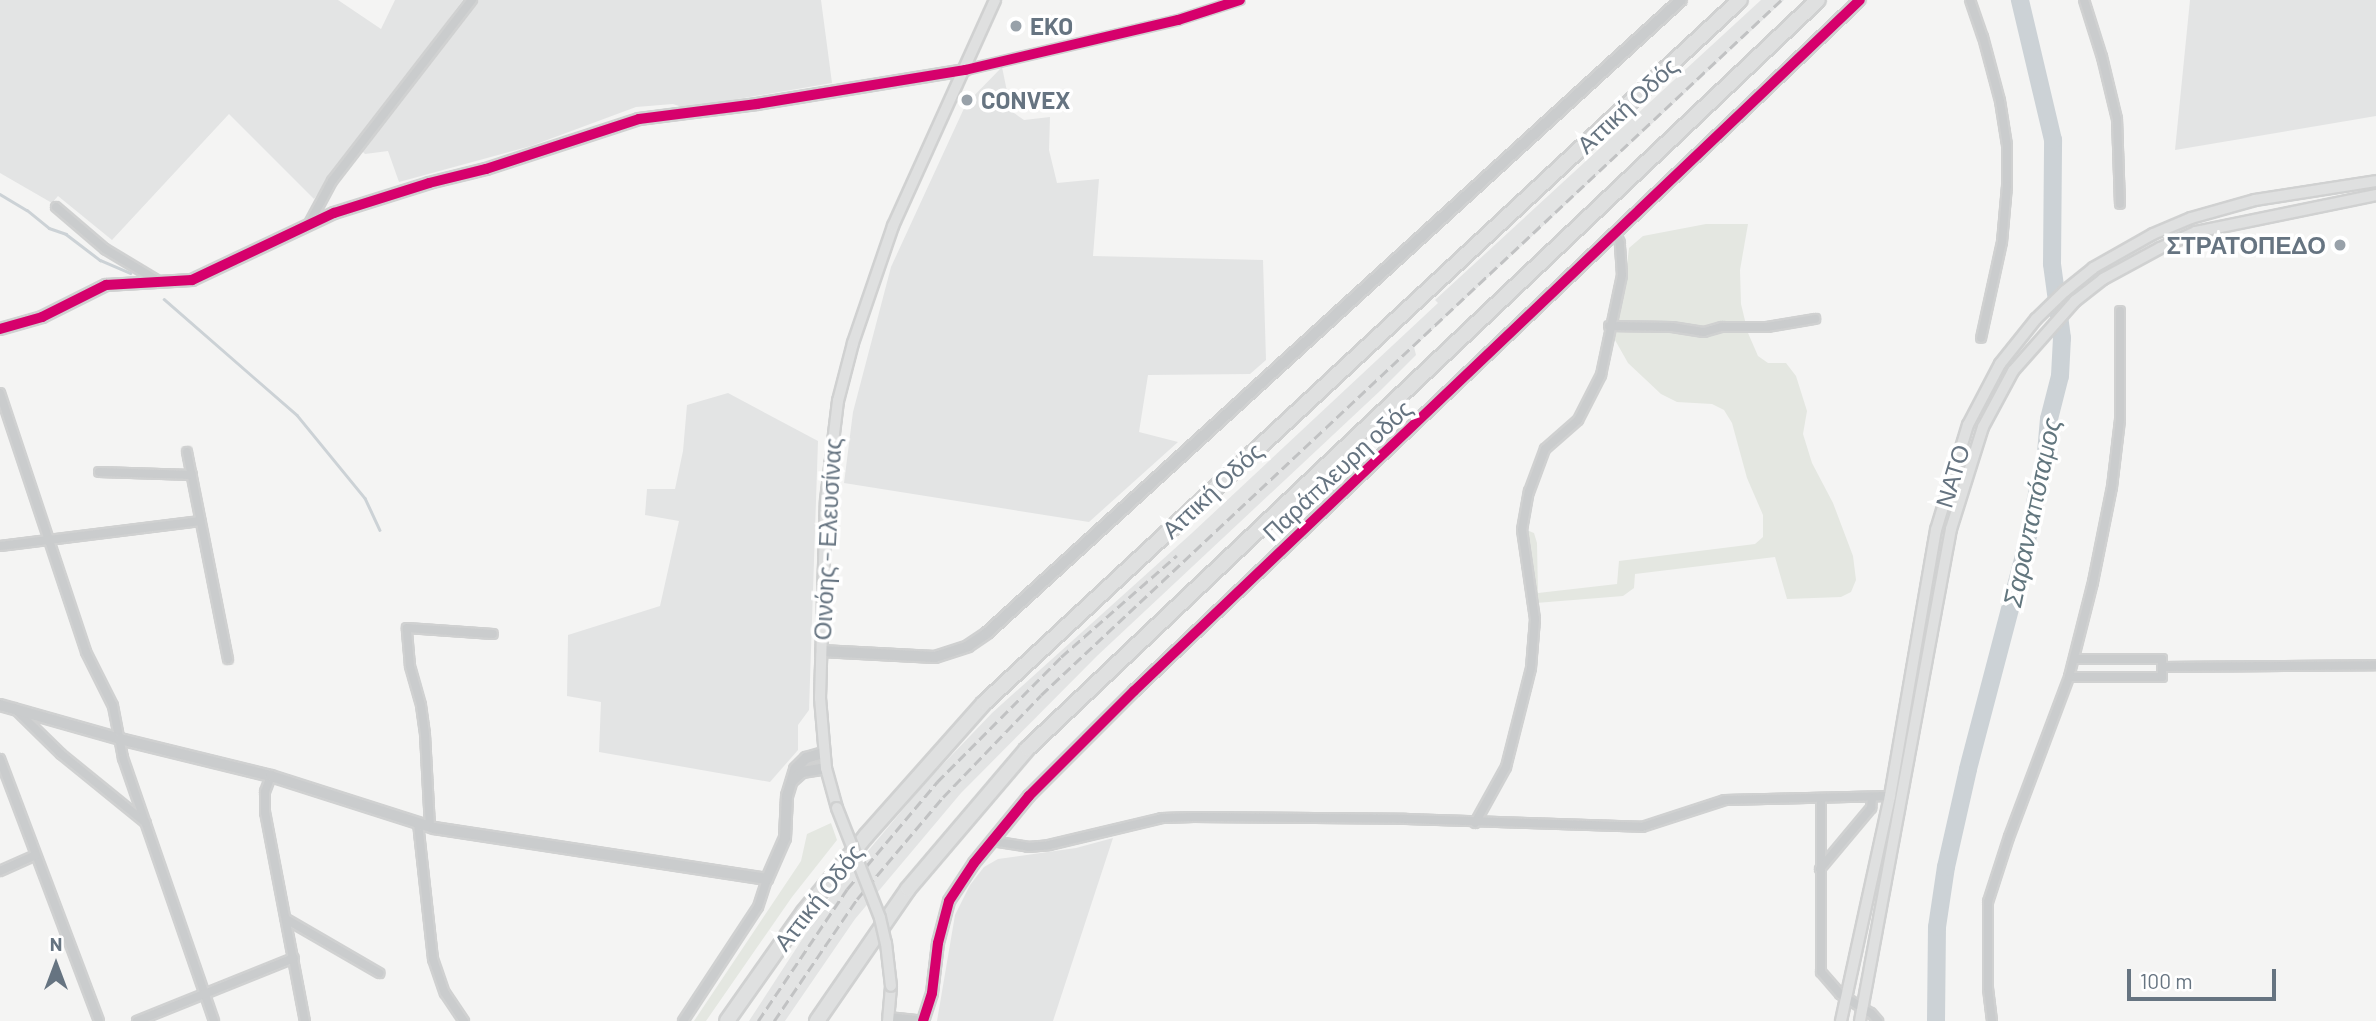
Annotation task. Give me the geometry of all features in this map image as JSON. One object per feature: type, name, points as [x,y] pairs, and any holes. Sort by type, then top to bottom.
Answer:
[{"type":"highway","name":"Αττική Οδός","points":[[727,1021],[804,912],[866,835],[984,703],[1740,0]]},
{"type":"highway","points":[[817,1021],[908,889],[1027,749],[1818,0]]},
{"type":"main road","name":"Οινόης - Ελευσίνας","points":[[888,1020],[891,986],[886,943],[880,918],[837,808],[824,753],[821,651],[826,500],[838,401],[853,343],[893,226],[995,0]]},
{"type":"main road","name":"ΝΑΤΟ","points":[[1841,1021],[1890,796],[1936,530],[1948,482],[1968,425],[2013,346],[2065,291],[2093,268],[2134,243],[2192,218],[2255,201],[2376,181]]},
{"type":"main road","name":"ΝΑΤΟ","points":[[1860,1021],[1951,528],[1983,427],[2013,371],[2075,301],[2104,279],[2150,253],[2196,232],[2376,195]]},
{"type":"street","points":[[310,222],[332,181],[472,0]]},
{"type":"street","points":[[0,329],[42,317],[106,285],[192,280],[208,275],[310,222],[639,119],[699,113],[965,71],[1178,20],[1240,0]]},
{"type":"street","points":[[821,651],[935,657],[968,646],[986,633],[1681,0]]},
{"type":"street","name":"Παράπλευρη οδός","points":[[923,1021],[932,993],[944,914],[955,888],[1029,796],[1134,691],[1860,0]]},
{"type":"street","points":[[1969,0],[1990,62],[2007,145],[2002,242],[1981,338]]},
{"type":"street","points":[[2084,0],[2102,57],[2117,119],[2120,204]]},
{"type":"street","points":[[56,207],[105,249],[160,282]]},
{"type":"street","points":[[1475,823],[1510,757],[1531,668],[1535,619],[1522,530],[1528,492],[1545,449],[1578,421],[1595,391],[1622,275],[1620,243],[1615,232]]},
{"type":"street","points":[[1992,1021],[1988,988],[1988,902],[2008,837],[2074,659],[2112,487],[2120,420],[2120,311]]},
{"type":"street","points":[[1609,326],[1704,332],[1722,327],[1766,327],[1815,319]]},
{"type":"street","points":[[0,393],[86,652],[113,706],[123,758],[214,1021]]},
{"type":"street","points":[[187,452],[228,659]]},
{"type":"street","points":[[99,472],[192,475]]},
{"type":"street","points":[[0,546],[200,521]]},
{"type":"street","points":[[430,827],[425,734],[421,705],[410,666],[407,628],[493,634]]},
{"type":"street","points":[[2074,659],[2162,663],[2376,665]]},
{"type":"street","points":[[2069,677],[2162,677],[2162,663]]},
{"type":"street","points":[[0,705],[120,739],[271,776],[430,827],[767,879]]},
{"type":"street","points":[[14,708],[61,754],[147,823]]},
{"type":"street","points":[[683,1021],[758,907],[785,838],[790,783],[799,763],[824,753]]},
{"type":"street","points":[[0,759],[99,1021]]},
{"type":"street","points":[[790,783],[802,772],[826,768]]},
{"type":"street","points":[[271,776],[265,792],[265,812],[305,1021]]},
{"type":"street","points":[[992,841],[1028,847],[1049,845],[1162,818],[1406,819],[1642,827],[1725,800],[1890,796]]},
{"type":"street","points":[[1821,798],[1821,972],[1846,998],[1863,1007],[1878,1021]]},
{"type":"street","points":[[1820,869],[1871,808],[1872,798]]},
{"type":"street","points":[[418,823],[433,959],[445,993],[464,1021]]},
{"type":"street","points":[[0,871],[36,855]]},
{"type":"street","points":[[286,919],[379,973]]},
{"type":"street","points":[[137,1021],[205,991],[294,958]]},
{"type":"street","points":[[888,1020],[916,1021]]},
{"type":"shaded area","points":[[0,0],[338,0],[381,29],[395,0],[463,0],[314,199],[229,114],[112,240],[58,196],[52,203],[0,173]]},
{"type":"shaded area","points":[[467,0],[821,0],[832,83],[685,108],[673,104],[636,107],[531,146],[399,182],[388,151],[365,154],[357,146]]},
{"type":"shaded area","points":[[1761,0],[1784,0],[1414,347],[1416,355],[1381,390],[1098,655],[961,793],[855,919],[785,1021],[749,1021],[831,895],[926,782],[992,713],[1192,533],[1438,303],[1435,300]]},
{"type":"shaded area","points":[[2190,0],[2376,0],[2376,116],[2175,150]]},
{"type":"shaded area","points":[[1002,67],[1011,111],[1024,120],[1050,117],[1049,150],[1057,183],[1099,179],[1093,256],[1263,260],[1266,360],[1250,374],[1148,375],[1139,432],[1178,442],[1089,522],[844,483],[853,412],[891,267],[966,104]]},
{"type":"shaded area","points":[[1706,224],[1748,224],[1740,270],[1741,304],[1748,333],[1758,356],[1768,363],[1786,363],[1796,376],[1807,411],[1803,434],[1812,463],[1833,503],[1853,556],[1856,580],[1851,592],[1841,597],[1787,599],[1775,557],[1635,574],[1634,588],[1623,596],[1536,603],[1525,533],[1529,531],[1534,533],[1537,543],[1538,593],[1617,584],[1619,561],[1755,544],[1763,537],[1763,515],[1747,478],[1732,423],[1724,410],[1712,404],[1677,402],[1661,394],[1628,363],[1615,340],[1615,321],[1625,282],[1629,248],[1643,236]]},
{"type":"shaded area","points":[[728,393],[818,441],[809,710],[798,725],[798,750],[770,782],[599,752],[601,702],[567,696],[568,635],[660,606],[679,521],[645,515],[647,489],[675,489],[683,451],[687,405]]},
{"type":"shaded area","points":[[831,823],[837,840],[792,897],[706,1021],[694,1021],[801,861],[807,834]]},
{"type":"shaded area","points":[[1113,838],[1053,1021],[937,1021],[955,915],[970,885],[984,867],[998,859],[1076,848]]},
{"type":"waterway","name":"Σαρανταπόταμος","points":[[1936,1021],[1937,927],[1946,867],[1968,769],[2023,559],[2046,453],[2049,419],[2060,376],[2062,338],[2052,264],[2053,140],[2020,0]]},
{"type":"waterway","points":[[0,194],[27,210],[49,228],[66,234],[100,260],[130,273]]},
{"type":"waterway","points":[[164,299],[297,415],[365,498],[380,530]]},
{"type":"railway","points":[[774,1021],[857,899],[943,797],[1041,695],[1781,0]]},
{"type":"railway","points":[[758,1021],[847,889],[937,782],[1061,657],[1177,555]]},
{"type":"cycle path","points":[[0,329],[42,317],[106,285],[192,280],[334,213],[429,183],[486,169],[639,119],[757,104],[965,70],[1178,20],[1240,0]]},
{"type":"cycle path","points":[[923,1021],[932,993],[938,943],[949,901],[974,863],[1029,796],[1134,691],[1860,0]]},
{"type":"place","name":"EKO","points":[[1016,26]]},
{"type":"place","name":"CONVEX","points":[[967,100]]},
{"type":"place","name":"ΣΤΡΑΤΟΠΕΔΟ","points":[[2340,245]]}]
